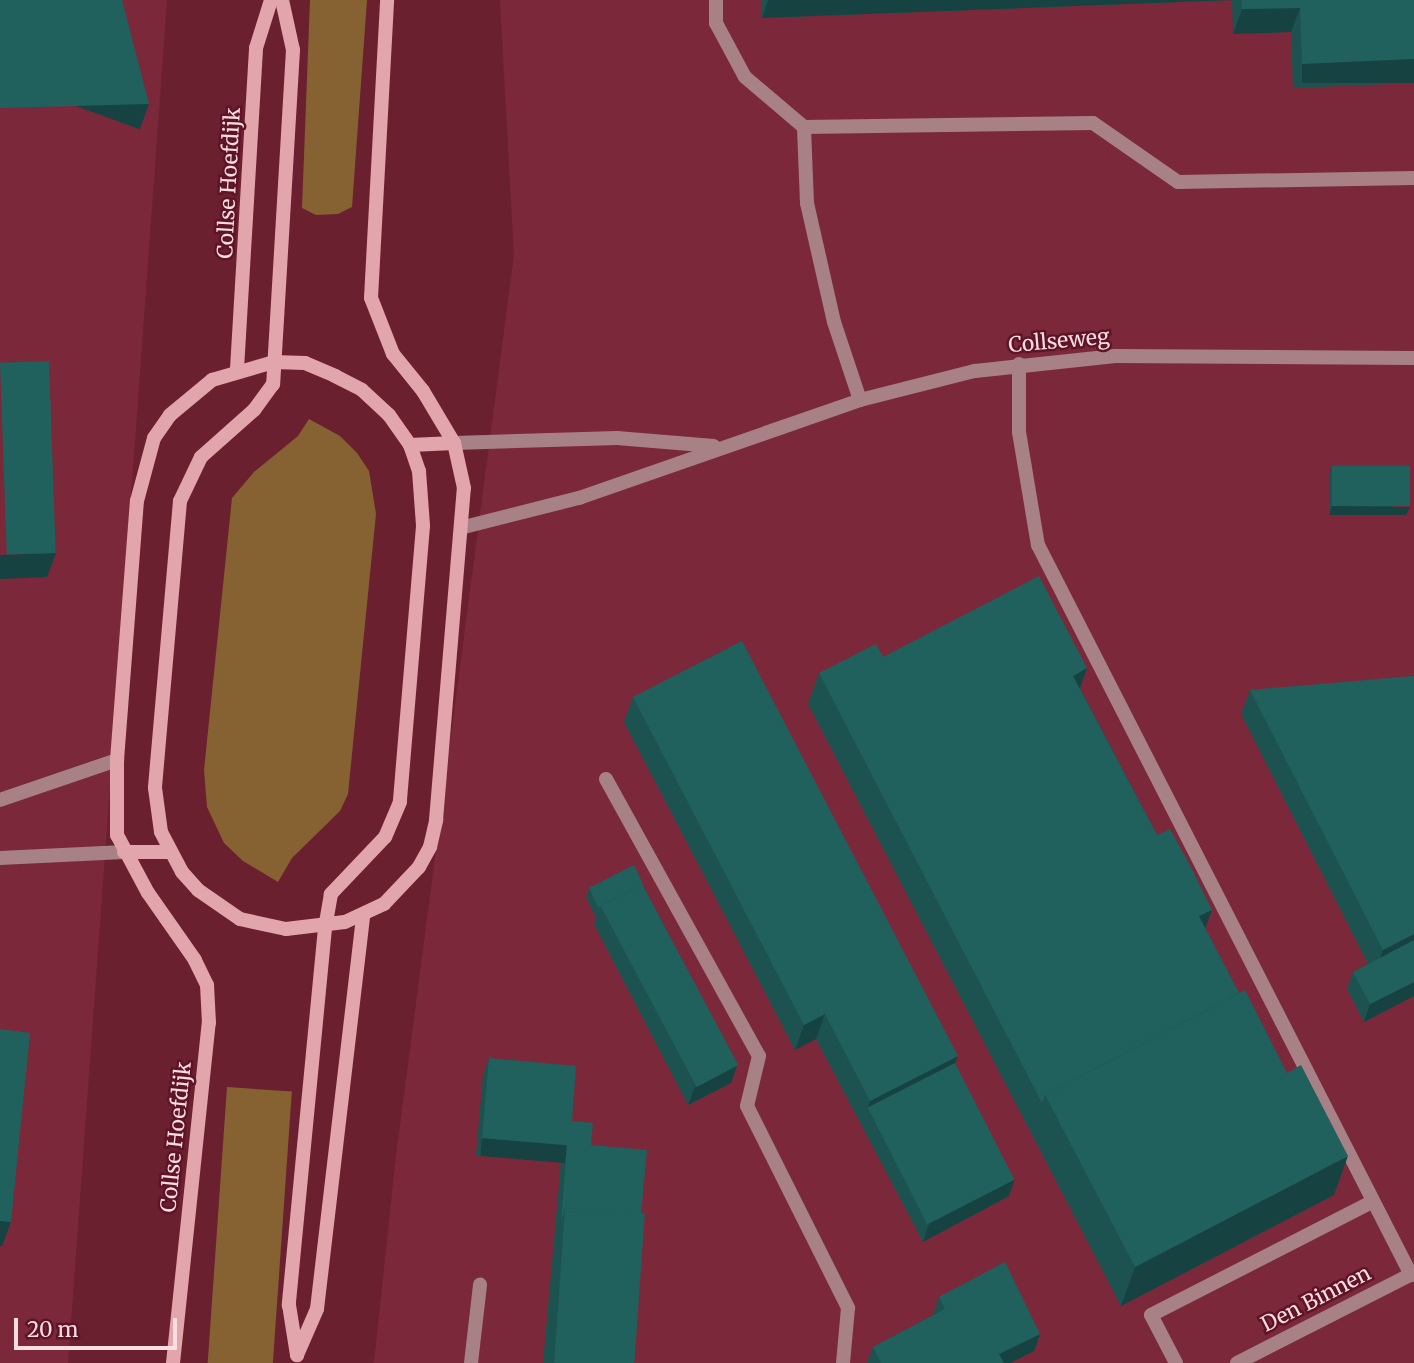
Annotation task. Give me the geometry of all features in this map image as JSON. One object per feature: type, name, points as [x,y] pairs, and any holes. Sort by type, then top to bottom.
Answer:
[{"type":"main road","name":"Collse Hoefdijk","points":[[237,369],[256,48],[271,0]]},
{"type":"main road","points":[[282,0],[293,50],[273,384],[265,398],[201,457],[188,476],[176,518],[155,788],[161,832],[170,852],[198,890],[240,919],[286,929],[324,928],[363,915],[384,904],[419,867],[430,847],[464,527],[464,488],[454,443],[393,354],[371,298],[387,0]]},
{"type":"main road","name":"Collse Hoefdijk","points":[[173,1363],[209,1023],[206,985],[173,924],[124,852],[115,817],[117,760],[142,469],[154,438],[170,415],[190,394],[237,369],[274,362],[305,363],[362,390],[389,415],[410,445],[419,471],[423,526],[400,802],[385,837],[331,894],[324,928]]},
{"type":"main road","points":[[410,445],[454,443]]},
{"type":"main road","points":[[124,852],[170,852]]},
{"type":"main road","points":[[297,1359],[317,1308],[363,915]]},
{"type":"main road","points":[[297,1359],[289,1305],[324,928]]},
{"type":"street","points":[[716,0],[716,23],[745,77],[804,127],[1093,123],[1178,182],[1414,178]]},
{"type":"street","points":[[804,127],[807,203],[834,322],[860,400]]},
{"type":"street","name":"Collseweg","points":[[464,527],[604,490],[719,446],[860,400],[1019,363],[1115,356],[1414,358]]},
{"type":"street","points":[[1019,363],[1019,432],[1038,545],[1372,1202],[1412,1274]]},
{"type":"street","name":"Collseweg","points":[[454,443],[617,438],[719,446]]},
{"type":"street","points":[[0,800],[117,760]]},
{"type":"street","points":[[606,779],[759,1056],[747,1106],[848,1308],[843,1363]]},
{"type":"street","points":[[0,858],[124,852]]},
{"type":"street","points":[[1176,1363],[1151,1315],[1372,1202]]},
{"type":"street","name":"Den Binnen","points":[[1237,1363],[1412,1274]]},
{"type":"street","points":[[471,1363],[480,1285]]},
{"type":"shaded area","points":[[0,0],[167,0],[68,1363],[0,1363]]},
{"type":"shaded area","points":[[310,0],[367,0],[352,207],[338,214],[316,215],[302,208]]},
{"type":"shaded area","points":[[500,0],[1414,0],[1414,1363],[374,1363],[396,1156],[514,255]]},
{"type":"shaded area","points":[[309,419],[340,436],[357,453],[369,471],[376,514],[348,794],[340,811],[292,858],[278,882],[243,861],[224,843],[207,807],[204,770],[232,498],[254,472],[298,436]]},
{"type":"shaded area","points":[[227,1087],[292,1092],[273,1363],[208,1363]]},
{"type":"building","points":[[0,0],[122,0],[149,104],[0,108]]},
{"type":"building","points":[[1242,0],[1414,0],[1414,59],[1302,64],[1300,8],[1242,9]]},
{"type":"building","points":[[49,361],[56,553],[7,555],[0,363]]},
{"type":"building","points":[[1332,466],[1410,466],[1410,506],[1332,506]]},
{"type":"building","points":[[1039,576],[1087,668],[1073,676],[1157,835],[1170,829],[1192,869],[1212,910],[1199,916],[1239,993],[1045,1095],[1042,1103],[819,673],[876,644],[883,657]]},
{"type":"building","points":[[742,641],[958,1056],[870,1101],[825,1014],[804,1025],[633,697]]},
{"type":"building","points":[[1414,676],[1414,934],[1383,950],[1250,690]]},
{"type":"building","points":[[634,865],[644,886],[642,884],[599,909],[589,888]]},
{"type":"building","points":[[642,884],[738,1065],[697,1087],[601,906]]},
{"type":"building","points":[[1414,940],[1414,982],[1370,1004],[1353,972]]},
{"type":"building","points":[[1245,990],[1287,1073],[1301,1065],[1348,1156],[1135,1267],[1045,1095]]},
{"type":"building","points":[[0,1029],[30,1033],[11,1222],[0,1221]]},
{"type":"building","points":[[489,1058],[576,1066],[572,1121],[593,1123],[591,1145],[647,1150],[641,1214],[565,1208],[561,1221],[567,1145],[482,1138]]},
{"type":"building","points":[[955,1063],[1014,1180],[927,1224],[868,1107]]},
{"type":"building","points":[[565,1208],[645,1214],[634,1363],[554,1363]]},
{"type":"building","points":[[1005,1262],[1040,1334],[999,1354],[1004,1363],[881,1363],[873,1347],[945,1309],[939,1297]]}]
